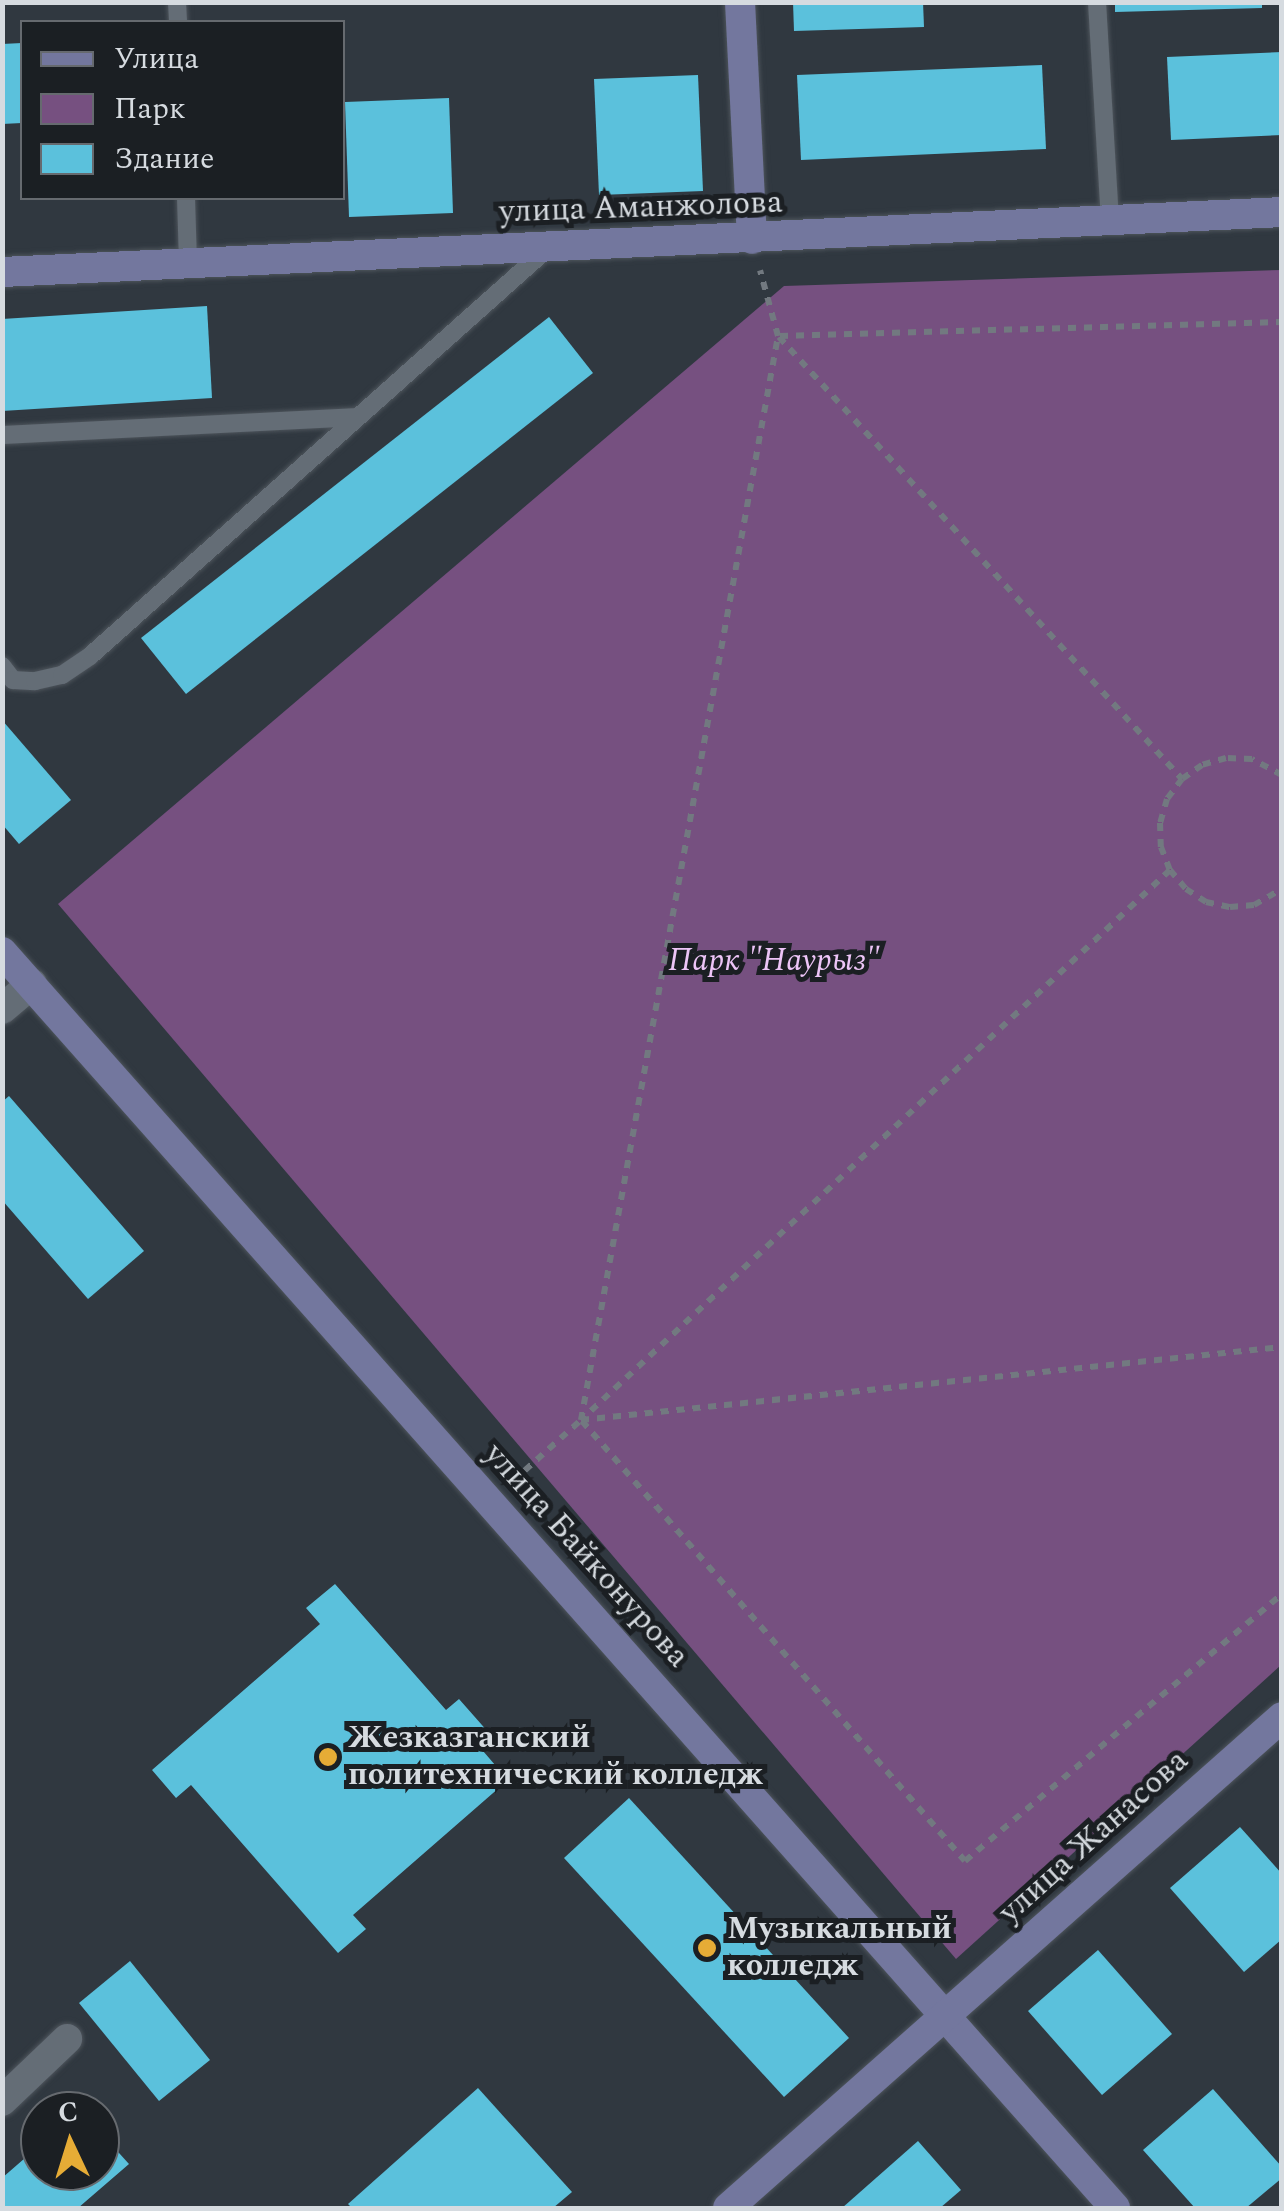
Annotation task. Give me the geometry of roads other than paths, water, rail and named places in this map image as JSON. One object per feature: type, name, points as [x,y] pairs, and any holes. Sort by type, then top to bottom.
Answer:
[{"type":"street","points":[[740,2],[752,239]]},
{"type":"street","name":"улица Аманжолова","points":[[2,272],[188,260],[752,239],[1282,212]]},
{"type":"street","name":"улица Байконурова","points":[[2,952],[1115,2208]]},
{"type":"street","points":[[2,1009],[32,984]]},
{"type":"street","name":"улица Жанасова","points":[[728,2208],[1282,1717]]},
{"type":"street","points":[[2,2101],[67,2039]]},
{"type":"lane","points":[[1097,2],[1110,221]]},
{"type":"lane","points":[[186,200],[188,260]]},
{"type":"lane","points":[[2,666],[13,680],[36,681],[62,674],[90,656],[549,247]]},
{"type":"lane","points":[[2,436],[356,417]]},
{"type":"place","name":"Жезказганский политехнический колледж","points":[[328,1757]]},
{"type":"place","name":"Музыкальный колледж","points":[[707,1948]]},
{"type":"park label","name":"Парк \"Наурыз\"","points":[[774,961]]}]
